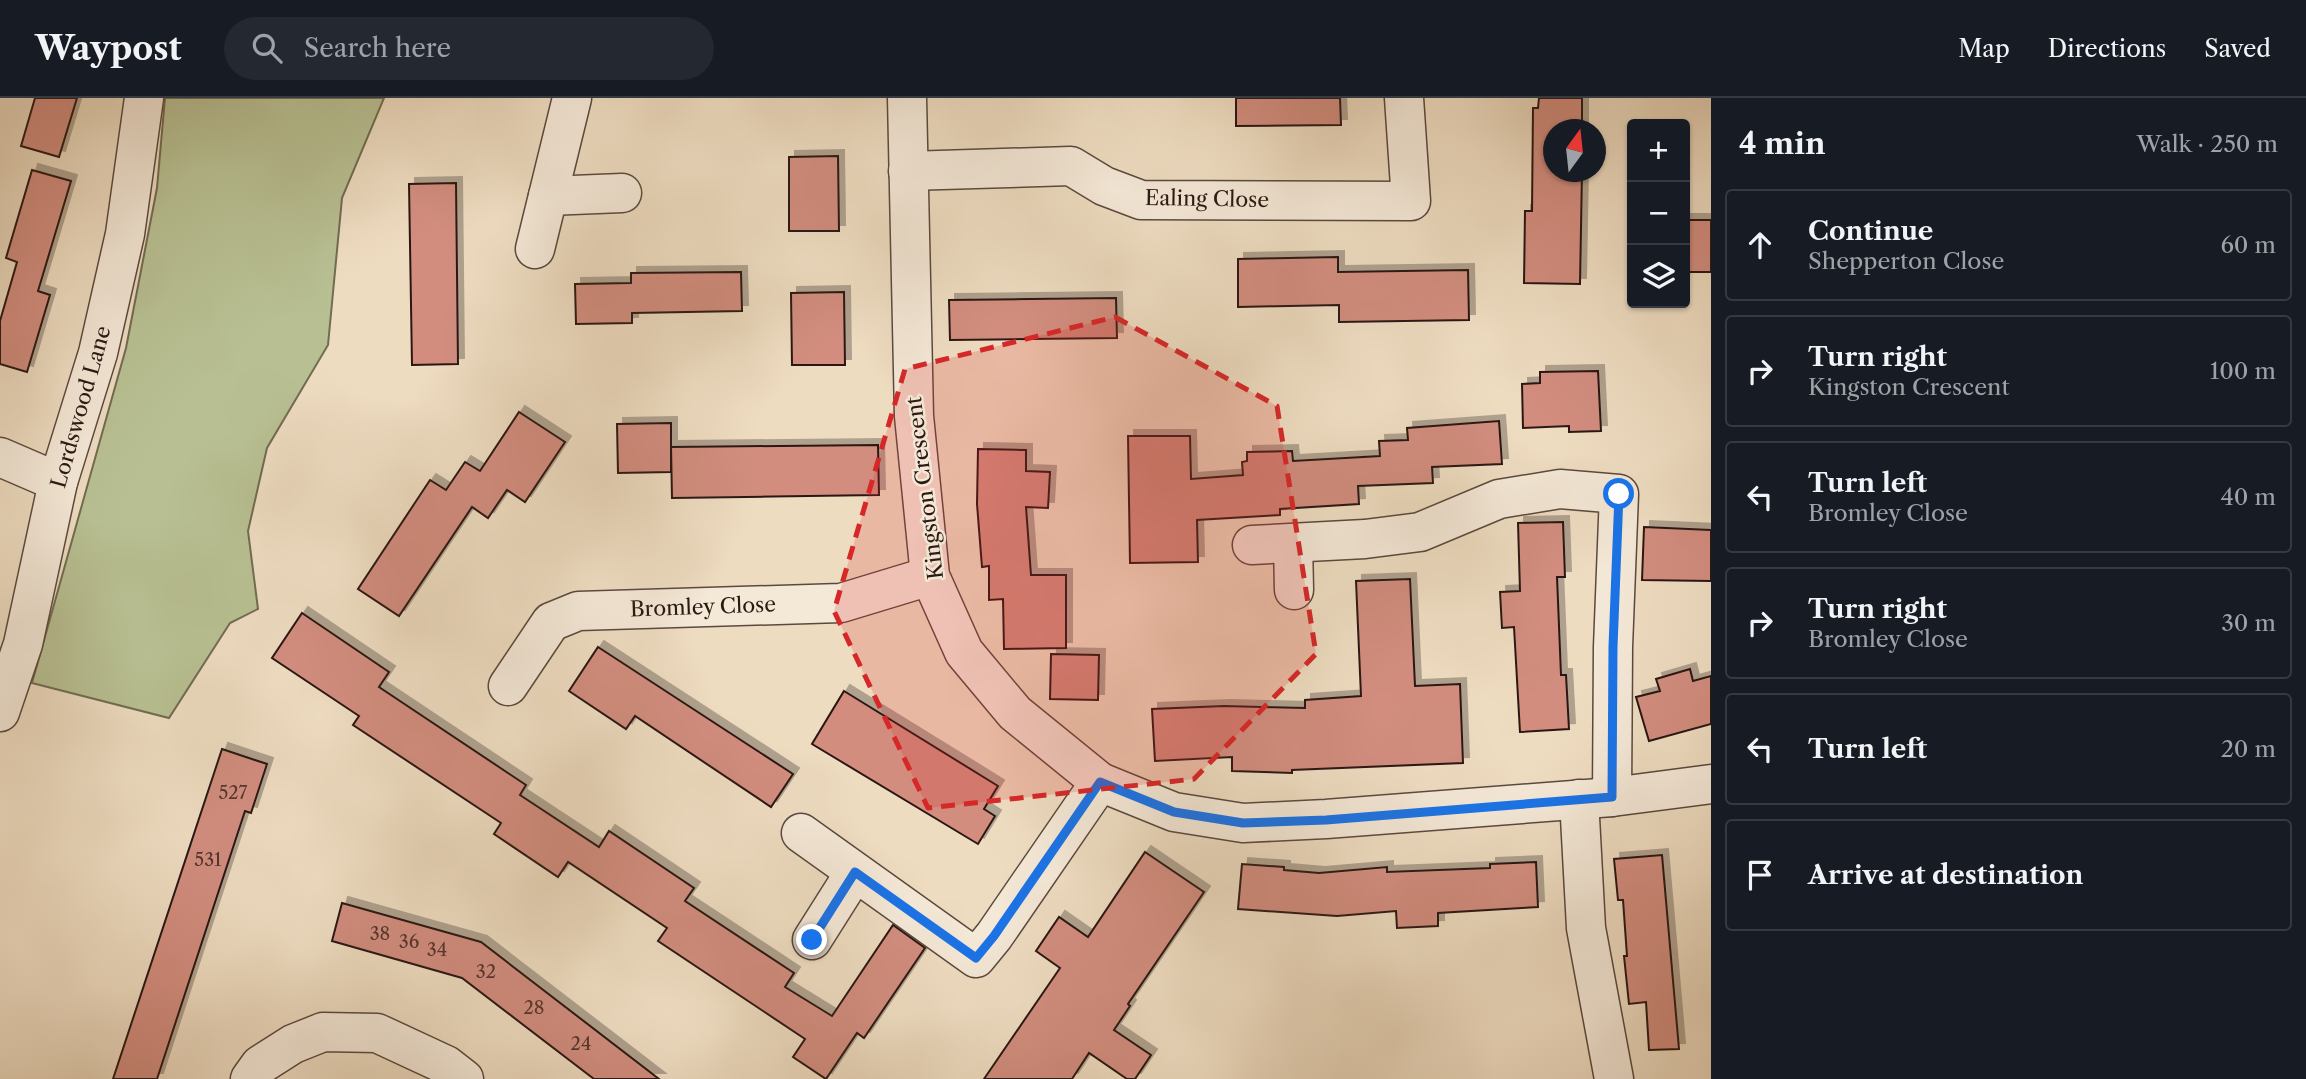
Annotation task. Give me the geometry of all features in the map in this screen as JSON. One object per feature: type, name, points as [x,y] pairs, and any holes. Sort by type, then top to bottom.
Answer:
[{"type":"street","name":"Lordswood Lane","points":[[0,712],[23,644],[58,482],[98,353],[125,234],[144,98]]},
{"type":"street","points":[[535,249],[572,98]]},
{"type":"street","name":"Kingston Crescent","points":[[907,98],[914,416],[930,576],[964,652],[1014,713],[1100,782],[1174,812],[1243,823],[1326,820],[1595,798],[1711,784]]},
{"type":"street","name":"Ealing Close","points":[[908,171],[1070,166],[1104,186],[1141,200],[1411,201],[1404,98]]},
{"type":"street","points":[[548,196],[622,193]]},
{"type":"street","points":[[0,457],[58,482]]},
{"type":"street","points":[[1252,545],[1365,540],[1420,532],[1499,499],[1560,489],[1619,494],[1613,647],[1595,798],[1586,928],[1614,1079]]},
{"type":"street","points":[[1293,544],[1294,590]]},
{"type":"street","name":"Bromley Close","points":[[508,686],[551,622],[578,611],[841,603],[930,576]]},
{"type":"street","points":[[801,833],[976,958],[1100,782]]},
{"type":"street","points":[[812,940],[855,872]]},
{"type":"street","points":[[250,1079],[260,1065],[293,1044],[323,1032],[377,1033],[446,1065],[464,1079]]},
{"type":"highlighted area","points":[[1115,317],[1277,406],[1316,654],[1194,779],[928,808],[834,611],[905,369]]},
{"type":"green space","points":[[165,98],[384,98],[342,198],[328,345],[267,448],[248,531],[258,609],[230,623],[169,718],[32,683],[126,348],[157,188]]},
{"type":"building","points":[[35,98],[77,98],[59,157],[21,146]]},
{"type":"building","points":[[1236,98],[1340,98],[1341,125],[1236,126]]},
{"type":"building","points":[[1539,98],[1582,98],[1582,119],[1543,119],[1543,182],[1582,182],[1580,284],[1524,283],[1525,211],[1532,211],[1533,108],[1538,108]]},
{"type":"building","points":[[838,156],[839,231],[789,231],[789,157]]},
{"type":"building","points":[[32,170],[71,181],[38,291],[50,295],[27,372],[0,364],[0,321],[17,262],[6,258]]},
{"type":"building","points":[[456,183],[458,364],[412,365],[409,184]]},
{"type":"building","points":[[1690,220],[1711,220],[1711,272],[1690,272]]},
{"type":"building","points":[[1338,257],[1338,272],[1468,270],[1469,320],[1339,322],[1339,305],[1238,307],[1238,259]]},
{"type":"building","points":[[741,272],[742,311],[632,313],[632,323],[576,324],[575,284],[631,283],[631,273]]},
{"type":"building","points":[[844,292],[845,365],[792,365],[791,293]]},
{"type":"building","points":[[1116,298],[1117,338],[950,340],[949,300]]},
{"type":"building","points":[[1598,371],[1601,431],[1569,432],[1569,426],[1523,428],[1522,384],[1540,383],[1540,372]]},
{"type":"building","points":[[519,412],[565,442],[525,502],[507,490],[488,518],[472,507],[399,616],[358,589],[430,480],[446,490],[465,462],[480,471]]},
{"type":"building","points":[[1499,421],[1502,464],[1432,467],[1433,483],[1358,486],[1359,504],[1280,509],[1280,515],[1197,520],[1198,562],[1130,563],[1128,436],[1190,436],[1191,479],[1243,475],[1242,462],[1247,461],[1247,452],[1292,451],[1293,461],[1380,456],[1379,441],[1408,440],[1407,428]]},
{"type":"building","points":[[671,423],[671,472],[618,473],[617,424]]},
{"type":"building","points":[[878,445],[879,495],[672,498],[671,447]]},
{"type":"building","points":[[978,449],[1026,450],[1026,471],[1050,472],[1048,508],[1026,507],[1031,575],[1066,575],[1066,648],[1004,649],[1003,599],[989,600],[989,566],[982,567],[977,504]]},
{"type":"building","points":[[1563,522],[1565,577],[1557,577],[1561,675],[1566,675],[1569,729],[1520,732],[1514,627],[1502,628],[1500,592],[1520,591],[1518,523]]},
{"type":"building","points":[[1644,527],[1711,530],[1711,581],[1642,580]]},
{"type":"building","points":[[1410,579],[1415,686],[1460,684],[1463,763],[1292,770],[1292,773],[1232,771],[1232,757],[1155,761],[1152,709],[1224,706],[1305,708],[1305,700],[1361,696],[1356,581]]},
{"type":"building","points":[[302,613],[389,672],[379,687],[526,785],[520,795],[599,847],[609,831],[694,888],[685,901],[794,973],[785,987],[832,1016],[893,925],[925,948],[864,1038],[857,1033],[826,1079],[793,1057],[805,1039],[658,941],[667,928],[568,862],[558,877],[494,834],[501,823],[353,725],[359,716],[272,658]]},
{"type":"building","points":[[598,647],[793,774],[771,807],[635,716],[626,729],[569,691]]},
{"type":"building","points":[[1051,654],[1099,655],[1098,700],[1050,699]]},
{"type":"building","points":[[1690,669],[1693,681],[1711,676],[1711,724],[1649,741],[1636,697],[1660,691],[1656,679]]},
{"type":"building","points":[[844,691],[998,786],[984,809],[995,816],[978,844],[812,744]]},
{"type":"building","points":[[222,749],[267,764],[251,813],[245,811],[157,1079],[113,1079]]},
{"type":"building","points":[[1145,852],[1204,892],[1128,1004],[1130,1006],[1114,1030],[1151,1055],[1135,1079],[1127,1079],[1089,1053],[1072,1079],[984,1079],[1060,968],[1036,951],[1059,917],[1088,937]]},
{"type":"building","points":[[1662,855],[1679,1049],[1649,1050],[1646,1002],[1629,1004],[1624,956],[1627,956],[1623,900],[1618,900],[1614,859]]},
{"type":"building","points":[[1536,862],[1538,907],[1438,913],[1438,926],[1397,928],[1396,911],[1337,916],[1238,909],[1242,864],[1319,873],[1387,867],[1387,872],[1490,868],[1490,864]]},
{"type":"building","points":[[342,903],[481,942],[659,1079],[594,1079],[462,978],[332,941]]},
{"type":"route","points":[[812,940],[855,872],[976,958],[1100,782],[1174,812],[1243,823],[1326,820],[1612,797],[1613,647],[1619,494]]}]
